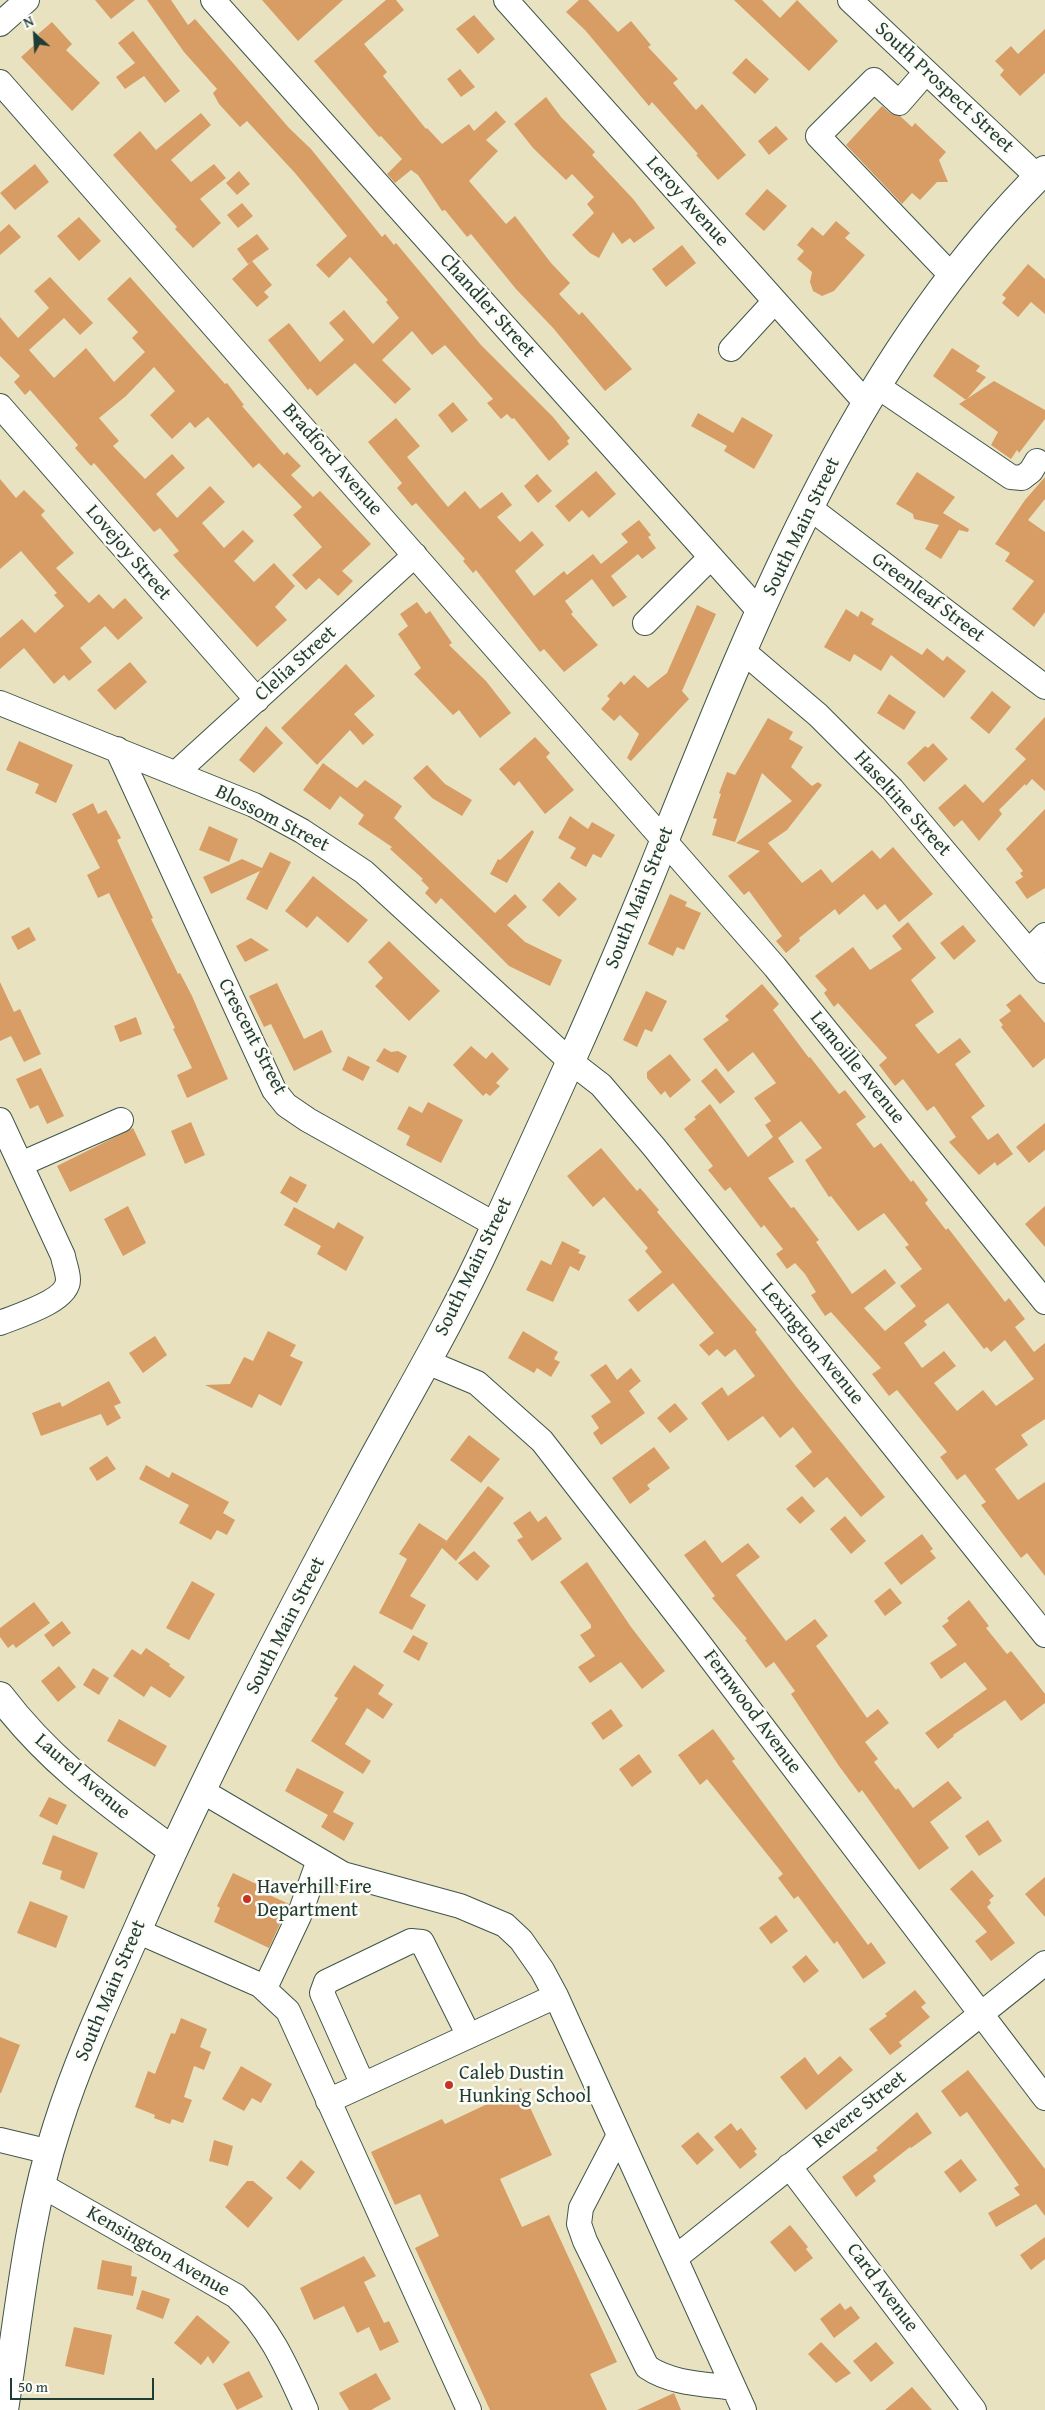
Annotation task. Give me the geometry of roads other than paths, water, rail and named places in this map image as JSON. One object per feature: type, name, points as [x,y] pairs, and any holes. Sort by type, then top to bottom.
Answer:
[{"type":"main road","name":"South Main Street","points":[[4,2410],[34,2209],[50,2152],[81,2058],[172,1850],[349,1503],[457,1306],[496,1225],[570,1062],[761,613],[835,457],[893,360],[951,275],[981,238],[1043,178]]},
{"type":"main road","name":"Laurel Avenue","points":[[0,1696],[53,1758],[92,1791],[172,1850]]},
{"type":"street","points":[[0,24],[27,0]]},
{"type":"street","name":"Chandler Street","points":[[213,0],[761,613]]},
{"type":"street","name":"Leroy Avenue","points":[[506,0],[775,301],[872,395],[1011,477],[1022,478],[1031,471],[1037,461]]},
{"type":"street","name":"South Prospect Street","points":[[850,0],[1043,178]]},
{"type":"street","points":[[926,72],[899,103],[874,80],[818,136],[951,275]]},
{"type":"street","name":"Bradford Avenue","points":[[0,82],[664,839]]},
{"type":"street","points":[[731,349],[775,301]]},
{"type":"street","name":"Lovejoy Street","points":[[0,406],[257,700]]},
{"type":"street","name":"Greenleaf Street","points":[[810,508],[1045,687]]},
{"type":"street","name":"Clelia Street","points":[[176,773],[415,555]]},
{"type":"street","points":[[645,623],[711,557]]},
{"type":"street","name":"Haseltine Street","points":[[744,652],[818,715],[892,788],[1037,943],[1045,971]]},
{"type":"street","name":"Blossom Street","points":[[0,703],[254,806],[302,831],[364,872],[570,1062]]},
{"type":"street","name":"Crescent Street","points":[[117,749],[274,1090],[286,1105],[308,1120],[496,1225]]},
{"type":"street","name":"Lamoille Avenue","points":[[664,839],[775,967],[1045,1302]]},
{"type":"street","name":"Lexington Avenue","points":[[570,1062],[601,1085],[654,1147],[1045,1635]]},
{"type":"street","points":[[0,1120],[63,1256],[68,1280],[66,1286],[54,1301],[0,1324]]},
{"type":"street","points":[[21,1164],[121,1120]]},
{"type":"street","name":"Fernwood Avenue","points":[[427,1362],[477,1383],[542,1442],[692,1634],[1045,2098]]},
{"type":"street","points":[[202,1791],[343,1874],[460,1906],[505,1925],[521,1940],[542,1970],[556,1996],[744,2410]]},
{"type":"street","points":[[265,1988],[298,1916],[319,1860]]},
{"type":"street","points":[[137,1931],[265,1988],[288,2011],[469,2410]]},
{"type":"street","points":[[363,2085],[322,1994],[326,1982],[411,1941],[422,1942],[470,2036]]},
{"type":"street","name":"Revere Street","points":[[675,2258],[1045,1963]]},
{"type":"street","points":[[328,2101],[556,1996]]},
{"type":"street","points":[[619,2135],[581,2208],[579,2224],[585,2241],[647,2367],[657,2374],[682,2381],[734,2388]]},
{"type":"street","points":[[0,2140],[50,2152]]},
{"type":"street","name":"Card Avenue","points":[[789,2166],[974,2410]]},
{"type":"street","name":"Kensington Avenue","points":[[41,2186],[236,2296],[253,2312],[265,2328],[277,2348],[306,2410]]},
{"type":"place","name":"Haverhill Fire Department","points":[[247,1899]]},
{"type":"place","name":"Caleb Dustin Hunking School","points":[[449,2085]]}]
